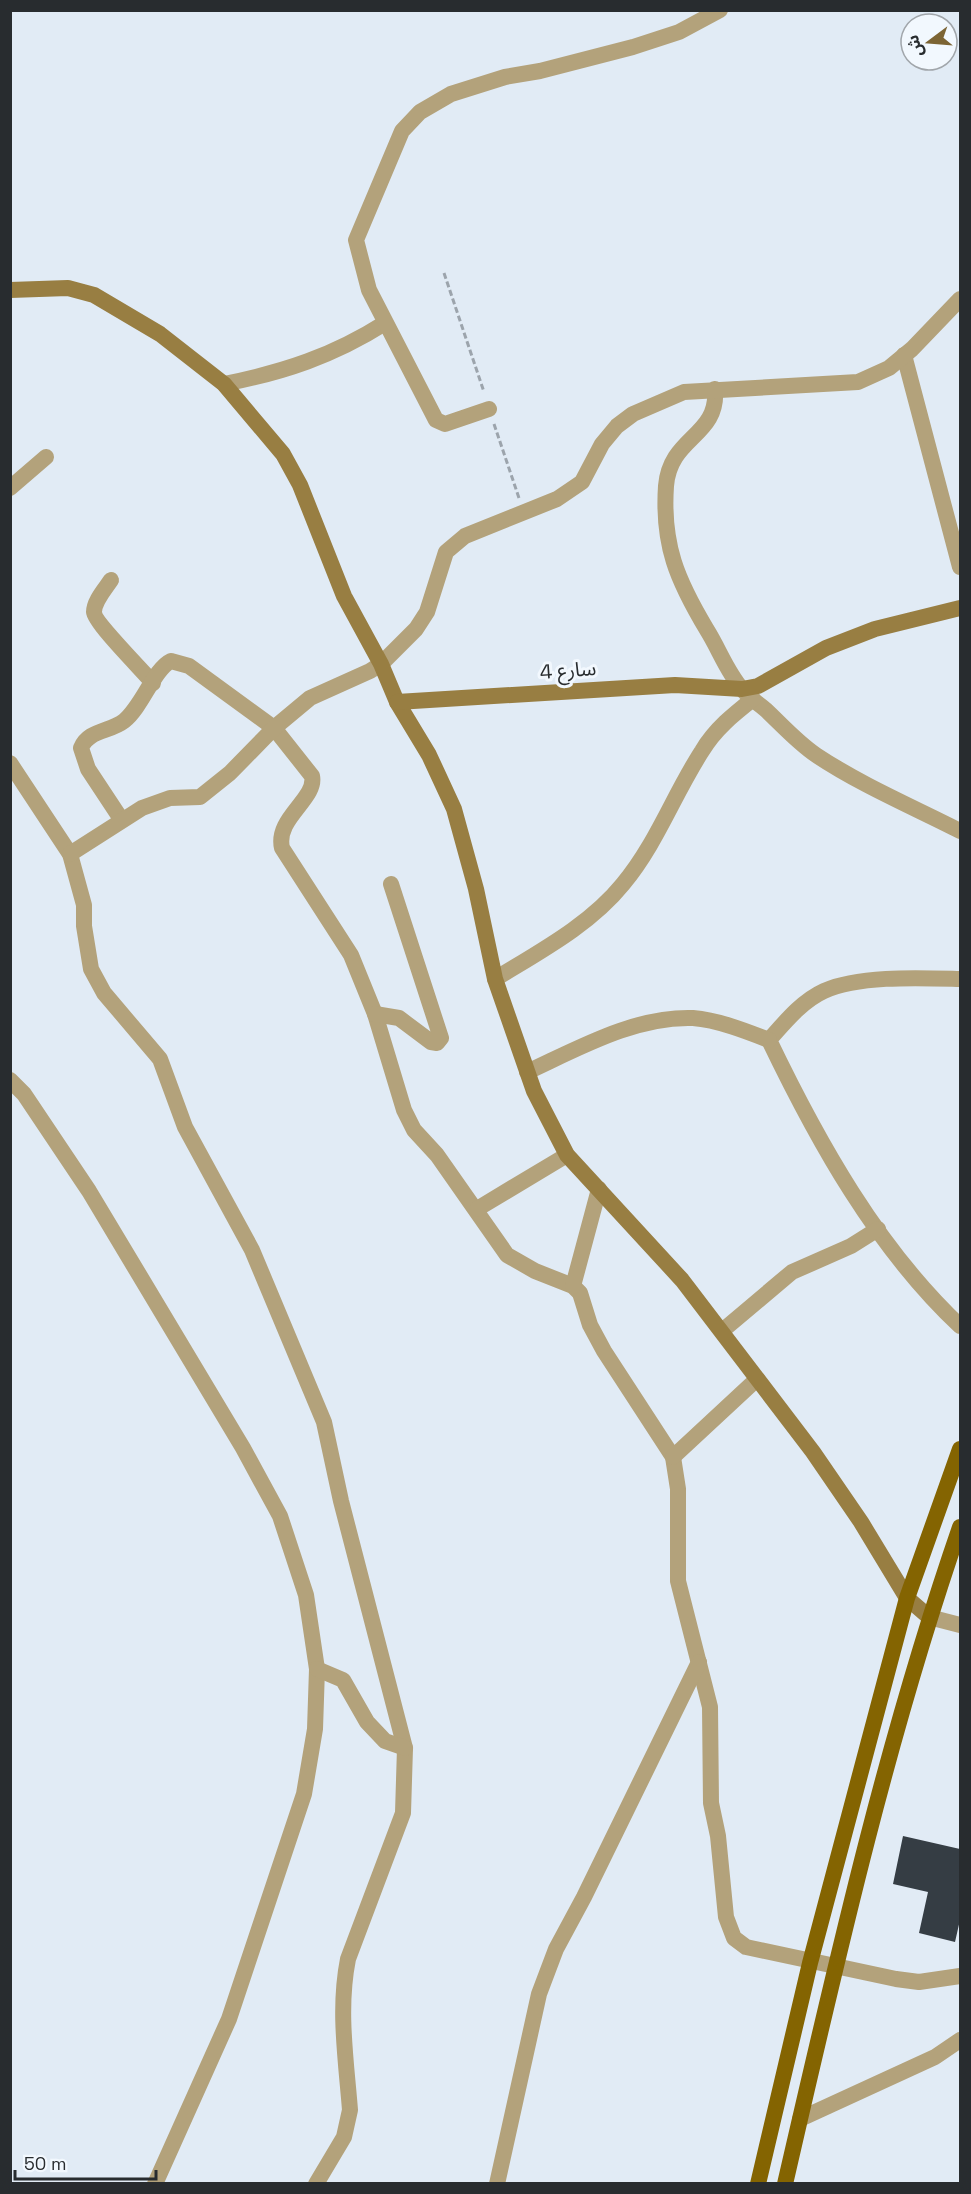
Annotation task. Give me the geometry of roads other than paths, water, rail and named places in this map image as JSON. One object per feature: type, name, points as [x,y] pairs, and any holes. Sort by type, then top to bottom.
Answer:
[{"type":"main road","points":[[10,290],[68,288],[94,295],[160,334],[224,384],[263,427],[283,454],[300,485],[344,596],[381,663],[397,702],[429,755],[454,809],[476,889],[495,979],[527,1072],[567,1155],[682,1280],[722,1331],[819,1461],[861,1522],[907,1598],[929,1617]]},
{"type":"main road","points":[[747,694],[826,648],[875,629],[960,608]]},
{"type":"main road","name":"سارع 4","points":[[397,702],[675,685],[747,694]]},
{"type":"main road","points":[[758,2184],[810,1963],[907,1598],[960,1449]]},
{"type":"main road","points":[[785,2184],[835,1966],[929,1617],[960,1527]]},
{"type":"street","points":[[489,409],[446,424],[436,420],[369,291],[356,240],[402,131],[420,112],[451,94],[505,77],[540,71],[679,32],[720,10]]},
{"type":"street","points":[[70,854],[122,819],[160,800],[200,796],[230,773],[274,728],[310,698],[370,672],[416,629],[427,612],[446,552],[465,536],[557,499],[582,482],[602,444],[617,426],[633,414],[684,392],[858,382],[889,368],[960,299]]},
{"type":"street","points":[[224,384],[319,359],[343,348],[385,323]]},
{"type":"street","points":[[904,355],[960,567]]},
{"type":"street","points":[[715,389],[717,404],[713,415],[681,447],[673,461],[666,482],[666,532],[670,555],[684,590],[747,694],[816,755],[960,831]]},
{"type":"street","points":[[10,488],[46,457]]},
{"type":"street","points":[[111,580],[95,604],[94,616],[99,625],[133,658],[153,683]]},
{"type":"street","points":[[122,819],[88,769],[81,748],[88,737],[123,722],[167,663],[181,663],[198,672],[274,728],[313,781],[280,835],[282,848],[351,955],[375,1014],[404,1110],[414,1130],[438,1155],[477,1209],[497,1244],[507,1255],[535,1271],[573,1286],[580,1293],[590,1325],[604,1352],[673,1457],[678,1489],[678,1581],[712,1722],[709,1768],[711,1803],[718,1836],[728,1927],[734,1938],[746,1947],[810,1963],[919,1982],[960,1976]]},
{"type":"street","points":[[495,979],[582,922],[622,886],[655,840],[703,749],[747,694]]},
{"type":"street","points":[[10,763],[70,854],[84,905],[84,926],[91,969],[104,993],[160,1059],[185,1127],[252,1250],[321,1415],[405,1748],[404,1813],[348,1959],[344,1980],[342,1999],[350,2110],[348,2126],[316,2184]]},
{"type":"street","points":[[375,1014],[399,1018],[431,1042],[437,1042],[441,1038],[391,884]]},
{"type":"street","points":[[769,1040],[798,1010],[823,991],[898,977],[960,979]]},
{"type":"street","points":[[527,1072],[618,1032],[642,1024],[674,1019],[695,1018],[749,1032],[769,1040],[824,1146],[878,1229],[932,1300],[960,1326]]},
{"type":"street","points":[[10,1080],[24,1094],[89,1191],[243,1448],[280,1516],[306,1595],[317,1669],[315,1729],[304,1794],[229,2019],[155,2184]]},
{"type":"street","points":[[477,1209],[567,1155]]},
{"type":"street","points":[[573,1286],[598,1189]]},
{"type":"street","points":[[722,1331],[792,1272],[851,1246],[878,1229]]},
{"type":"street","points":[[673,1457],[757,1379]]},
{"type":"street","points":[[929,1617],[960,1625]]},
{"type":"street","points":[[497,2184],[539,1994],[555,1949],[594,1878],[699,1662]]},
{"type":"street","points":[[317,1669],[343,1680],[367,1722],[385,1741],[405,1748]]},
{"type":"street","points":[[800,2118],[935,2057],[960,2040]]}]
